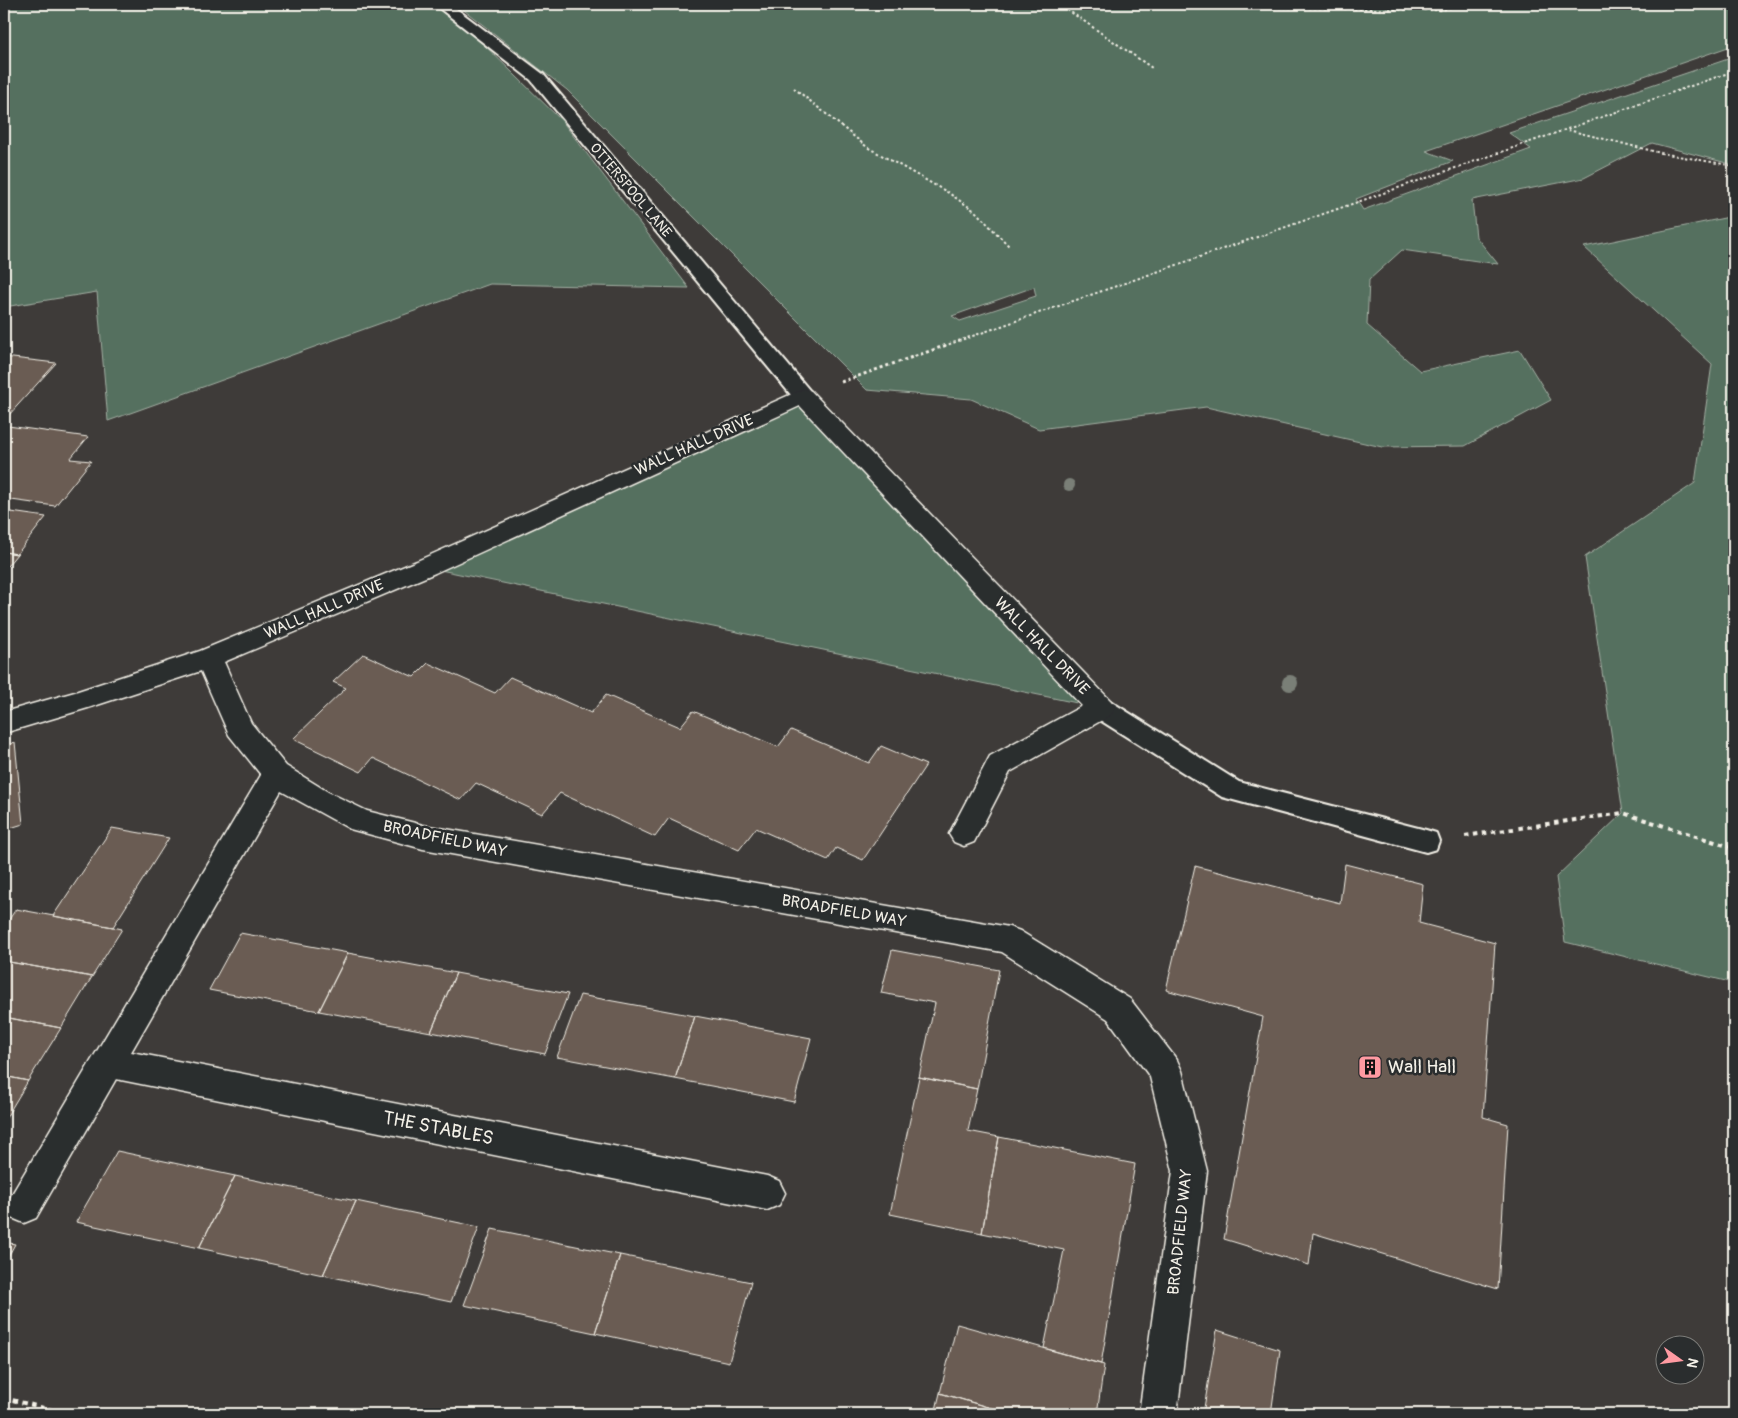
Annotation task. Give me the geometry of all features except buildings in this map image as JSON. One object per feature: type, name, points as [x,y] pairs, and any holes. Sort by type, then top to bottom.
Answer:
[{"type":"street","name":"WALL HALL DRIVE","points":[[4,722],[78,701],[209,658],[426,567],[803,396],[1101,708],[1000,764],[964,834]]},
{"type":"street","name":"BROADFIELD WAY","points":[[209,658],[239,728],[276,774],[318,800],[360,821],[423,837],[1010,940],[1119,1009],[1165,1071],[1190,1171],[1158,1414]]},
{"type":"street","points":[[24,1206],[276,774]]},
{"type":"street","name":"THE STABLES","points":[[109,1063],[767,1193]]},
{"type":"lane","name":"OTTERSPOOL LANE","points":[[441,4],[537,77],[803,396]]},
{"type":"lane","points":[[1101,708],[1231,790],[1426,841]]},
{"type":"path","points":[[1059,4],[1152,68]]},
{"type":"path","points":[[1184,4],[1220,7],[1442,10],[1464,4]]},
{"type":"path","points":[[803,396],[1734,71]]},
{"type":"path","points":[[794,88],[867,147],[947,192],[975,211],[1009,246]]},
{"type":"path","points":[[1567,129],[1661,153],[1734,166]]},
{"type":"path","points":[[1426,841],[1623,813],[1734,848]]},
{"type":"path","points":[[4,1398],[68,1414]]},
{"type":"green space","points":[[4,4],[431,4],[469,30],[562,121],[689,288],[490,284],[108,421],[97,292],[4,307]]},
{"type":"green space","points":[[456,4],[1734,4],[1734,45],[1426,151],[1453,161],[1356,199],[1363,210],[1531,149],[1509,133],[1734,57],[1734,165],[1652,143],[1584,178],[1472,200],[1476,237],[1498,264],[1402,250],[1369,280],[1367,325],[1420,371],[1520,350],[1551,400],[1465,446],[1382,447],[1206,407],[1039,429],[971,399],[867,390],[567,90]],"holes":[[[1034,287],[1036,296],[960,321],[952,316]]]},
{"type":"green space","points":[[1734,216],[1734,983],[1565,942],[1556,877],[1623,813],[1585,557],[1695,483],[1712,364],[1584,247]]},
{"type":"green space","points":[[803,396],[1101,708],[426,567]]},
{"type":"place","name":"Wall Hall","points":[[1370,1067]]}]
